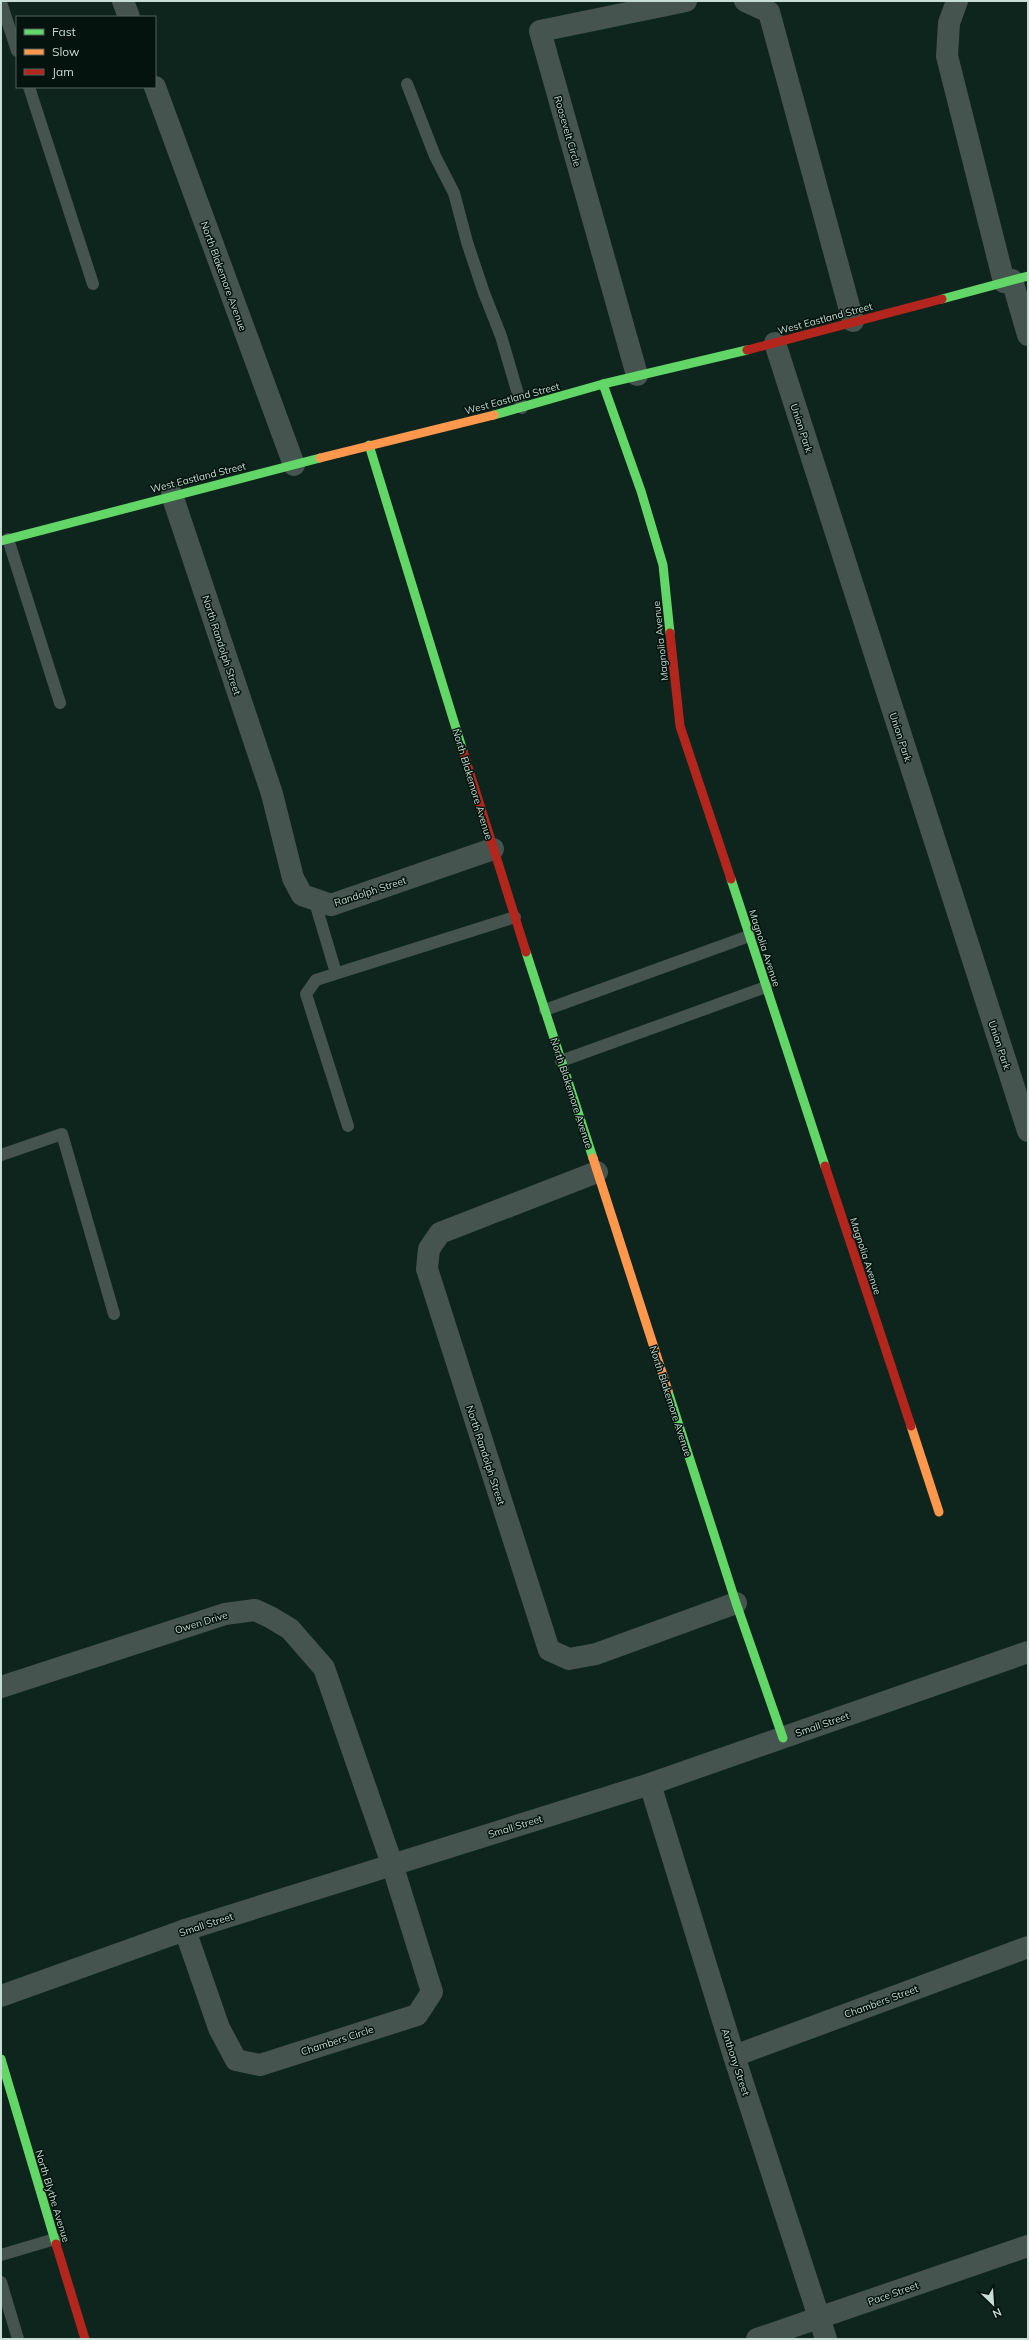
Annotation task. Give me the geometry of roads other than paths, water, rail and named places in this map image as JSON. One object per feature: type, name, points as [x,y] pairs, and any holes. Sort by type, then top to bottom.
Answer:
[{"type":"street","points":[[123,1],[129,16]]},
{"type":"street","name":"Roosevelt Circle","points":[[637,375],[540,31],[686,1]]},
{"type":"street","points":[[745,1],[769,12],[853,321]]},
{"type":"street","points":[[957,1],[949,23],[947,56],[1014,280],[1028,335]]},
{"type":"street","name":"North Blakemore Avenue","points":[[154,88],[294,465]]},
{"type":"street","name":"West Eastland Street","points":[[5,540],[172,495],[522,408],[637,375],[774,343],[853,321],[1014,280]]},
{"type":"street","name":"Union Park","points":[[774,343],[1028,1131]]},
{"type":"street","name":"Magnolia Avenue","points":[[603,384],[641,491],[663,565],[680,726],[939,1512]]},
{"type":"street","name":"North Blakemore Avenue","points":[[369,445],[493,849],[736,1603],[783,1738]]},
{"type":"street","name":"North Randolph Street","points":[[172,495],[272,794]]},
{"type":"street","name":"Randolph Street","points":[[272,794],[294,878],[302,895],[331,904],[493,849]]},
{"type":"street","name":"North Randolph Street","points":[[597,1172],[440,1233],[429,1249],[426,1269],[549,1650],[569,1659],[596,1654],[736,1603]]},
{"type":"street","name":"Owen Drive","points":[[1,1687],[225,1614],[255,1610],[290,1629],[324,1668],[392,1864]]},
{"type":"street","name":"Small Street","points":[[1,1996],[185,1930],[650,1784],[1028,1652]]},
{"type":"street","name":"Anthony Street","points":[[650,1784],[734,2056],[826,2339]]},
{"type":"street","name":"Chambers Circle","points":[[185,1930],[219,2028],[236,2060],[260,2065],[417,2015],[432,1992],[392,1864]]},
{"type":"street","name":"Chambers Street","points":[[734,2056],[1028,1947]]},
{"type":"street","name":"North Blythe Avenue","points":[[1,2059],[84,2339]]},
{"type":"street","name":"Pace Street","points":[[757,2339],[1028,2246]]},
{"type":"lane","points":[[1,2],[16,48]]},
{"type":"lane","points":[[407,84],[435,156],[454,193],[484,293],[501,336],[522,408]]},
{"type":"lane","points":[[29,88],[93,284]]},
{"type":"lane","points":[[5,540],[60,703]]},
{"type":"lane","points":[[314,899],[336,973]]},
{"type":"lane","points":[[348,1126],[306,994],[316,980],[515,917]]},
{"type":"lane","points":[[545,1010],[749,936]]},
{"type":"lane","points":[[562,1061],[766,987]]},
{"type":"lane","points":[[1,1155],[62,1134],[114,1314]]},
{"type":"lane","points":[[1,2255],[54,2239]]},
{"type":"lane","points":[[1,2282],[18,2339]]}]
